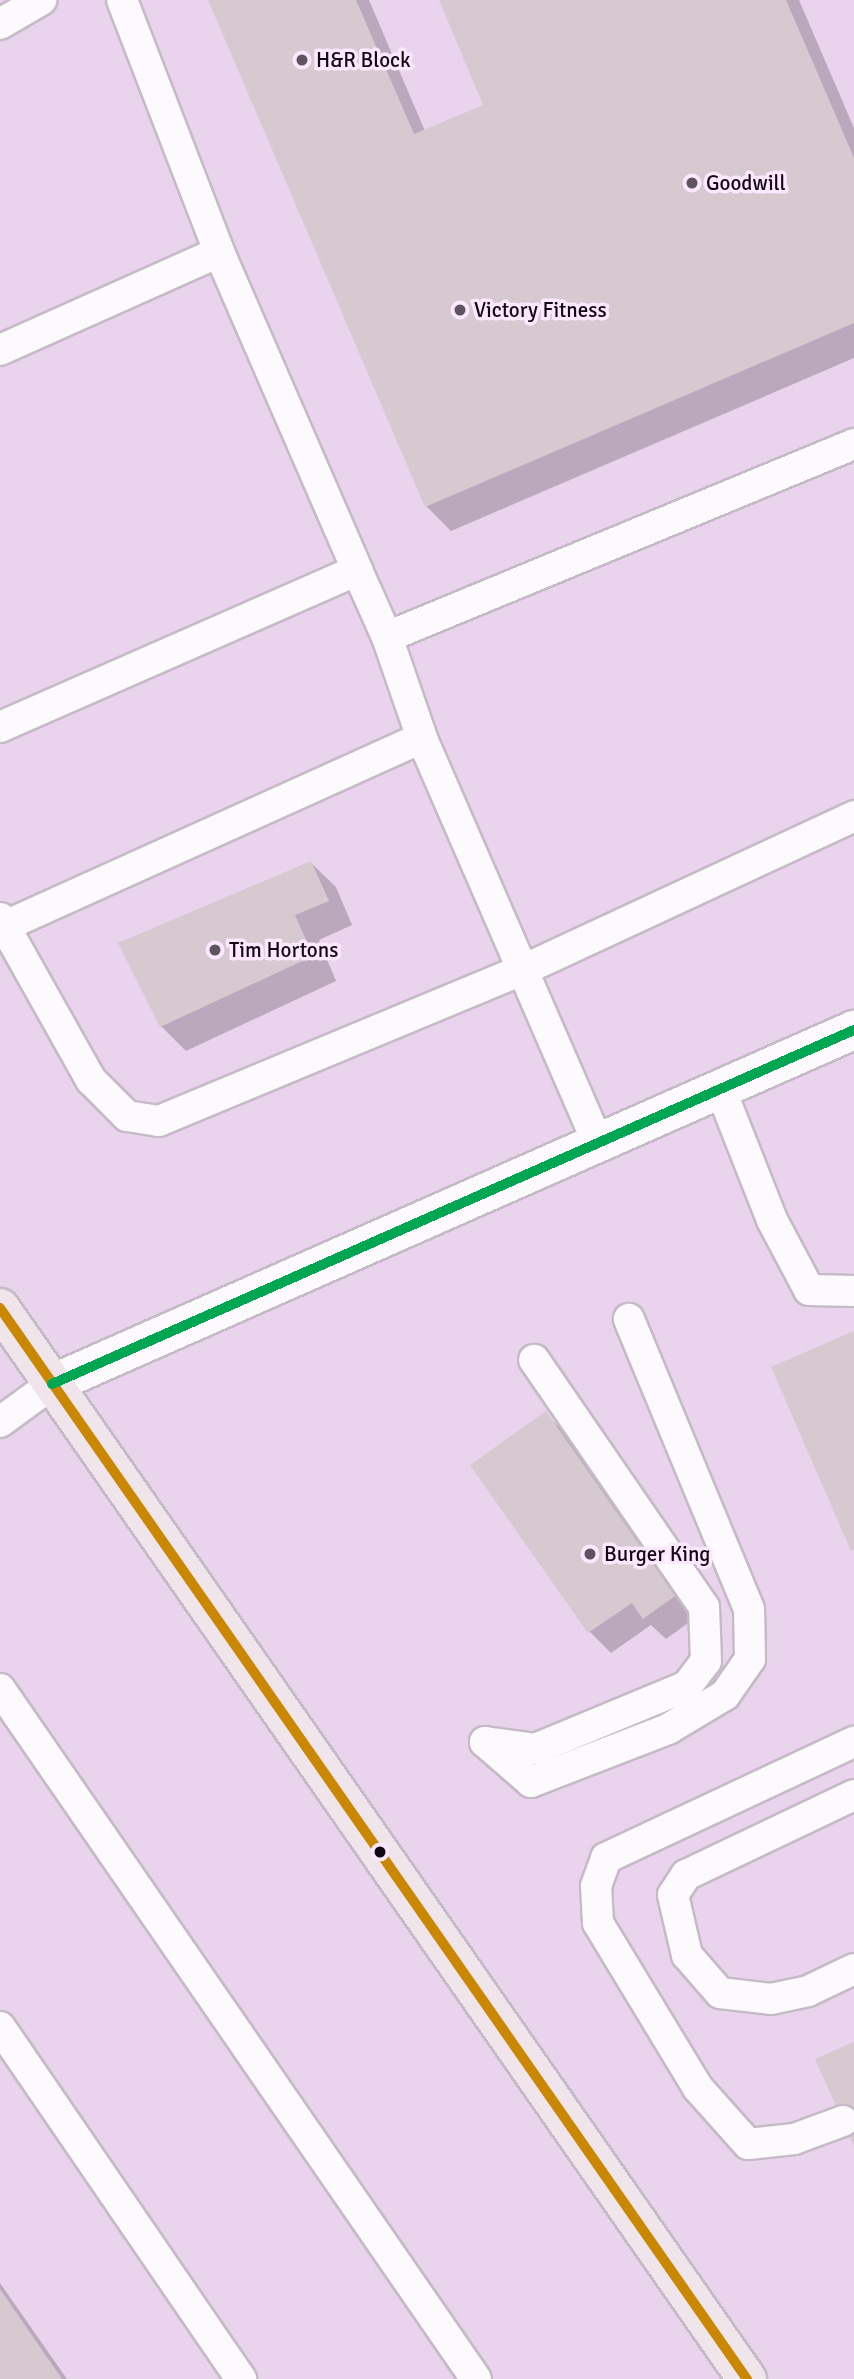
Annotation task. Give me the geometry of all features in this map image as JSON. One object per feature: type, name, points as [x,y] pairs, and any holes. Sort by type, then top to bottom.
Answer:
[{"type":"main road","points":[[0,1308],[747,2379]]},
{"type":"street","points":[[52,1384],[597,1141],[854,1030]]},
{"type":"lane","points":[[0,23],[41,0]]},
{"type":"lane","points":[[122,0],[219,252],[387,637],[422,738],[525,969],[597,1141]]},
{"type":"lane","points":[[0,350],[219,252]]},
{"type":"lane","points":[[387,637],[854,444]]},
{"type":"lane","points":[[0,727],[357,570]]},
{"type":"lane","points":[[422,738],[2,922],[91,1080],[127,1116],[159,1121],[525,969],[854,816]]},
{"type":"lane","points":[[720,1088],[772,1220],[809,1290],[854,1291]]},
{"type":"lane","points":[[534,1360],[704,1607],[706,1661],[687,1686],[535,1749],[485,1742],[531,1782],[668,1729],[725,1695],[750,1659],[748,1609],[629,1319]]},
{"type":"lane","points":[[0,1422],[52,1384]]},
{"type":"lane","points":[[0,1689],[476,2379]]},
{"type":"lane","points":[[843,2121],[794,2139],[748,2144],[698,2088],[598,1923],[596,1886],[606,1858],[854,1742]]},
{"type":"lane","points":[[854,1795],[686,1875],[673,1895],[687,1955],[720,1993],[771,1999],[808,1991],[854,1969]]},
{"type":"lane","points":[[0,2027],[241,2379]]},
{"type":"shaded area","points":[[0,0],[854,0],[854,2379],[0,2379]]},
{"type":"building","points":[[208,0],[356,0],[414,134],[483,105],[439,0],[786,0],[854,158],[854,323],[425,507]]},
{"type":"building","name":"Tim Hortons","points":[[311,861],[329,901],[295,915],[313,956],[160,1027],[118,943]]},
{"type":"building","points":[[854,1331],[854,1550],[851,1551],[771,1367]]},
{"type":"building","name":"Burger King","points":[[546,1411],[675,1596],[643,1619],[632,1603],[588,1633],[470,1465]]},
{"type":"building","points":[[854,2042],[854,2146],[815,2059]]},
{"type":"building","points":[[0,2289],[62,2379],[0,2379]]},
{"type":"transit line","points":[[52,1384],[854,1030]]},
{"type":"transit line","points":[[0,1308],[747,2379]]},
{"type":"place","name":"H&R Block","points":[[302,60]]},
{"type":"place","name":"Goodwill","points":[[692,183]]},
{"type":"place","name":"Victory Fitness","points":[[460,310]]},
{"type":"place","name":"Tim Hortons","points":[[215,950]]},
{"type":"place","name":"Burger King","points":[[590,1554]]}]
